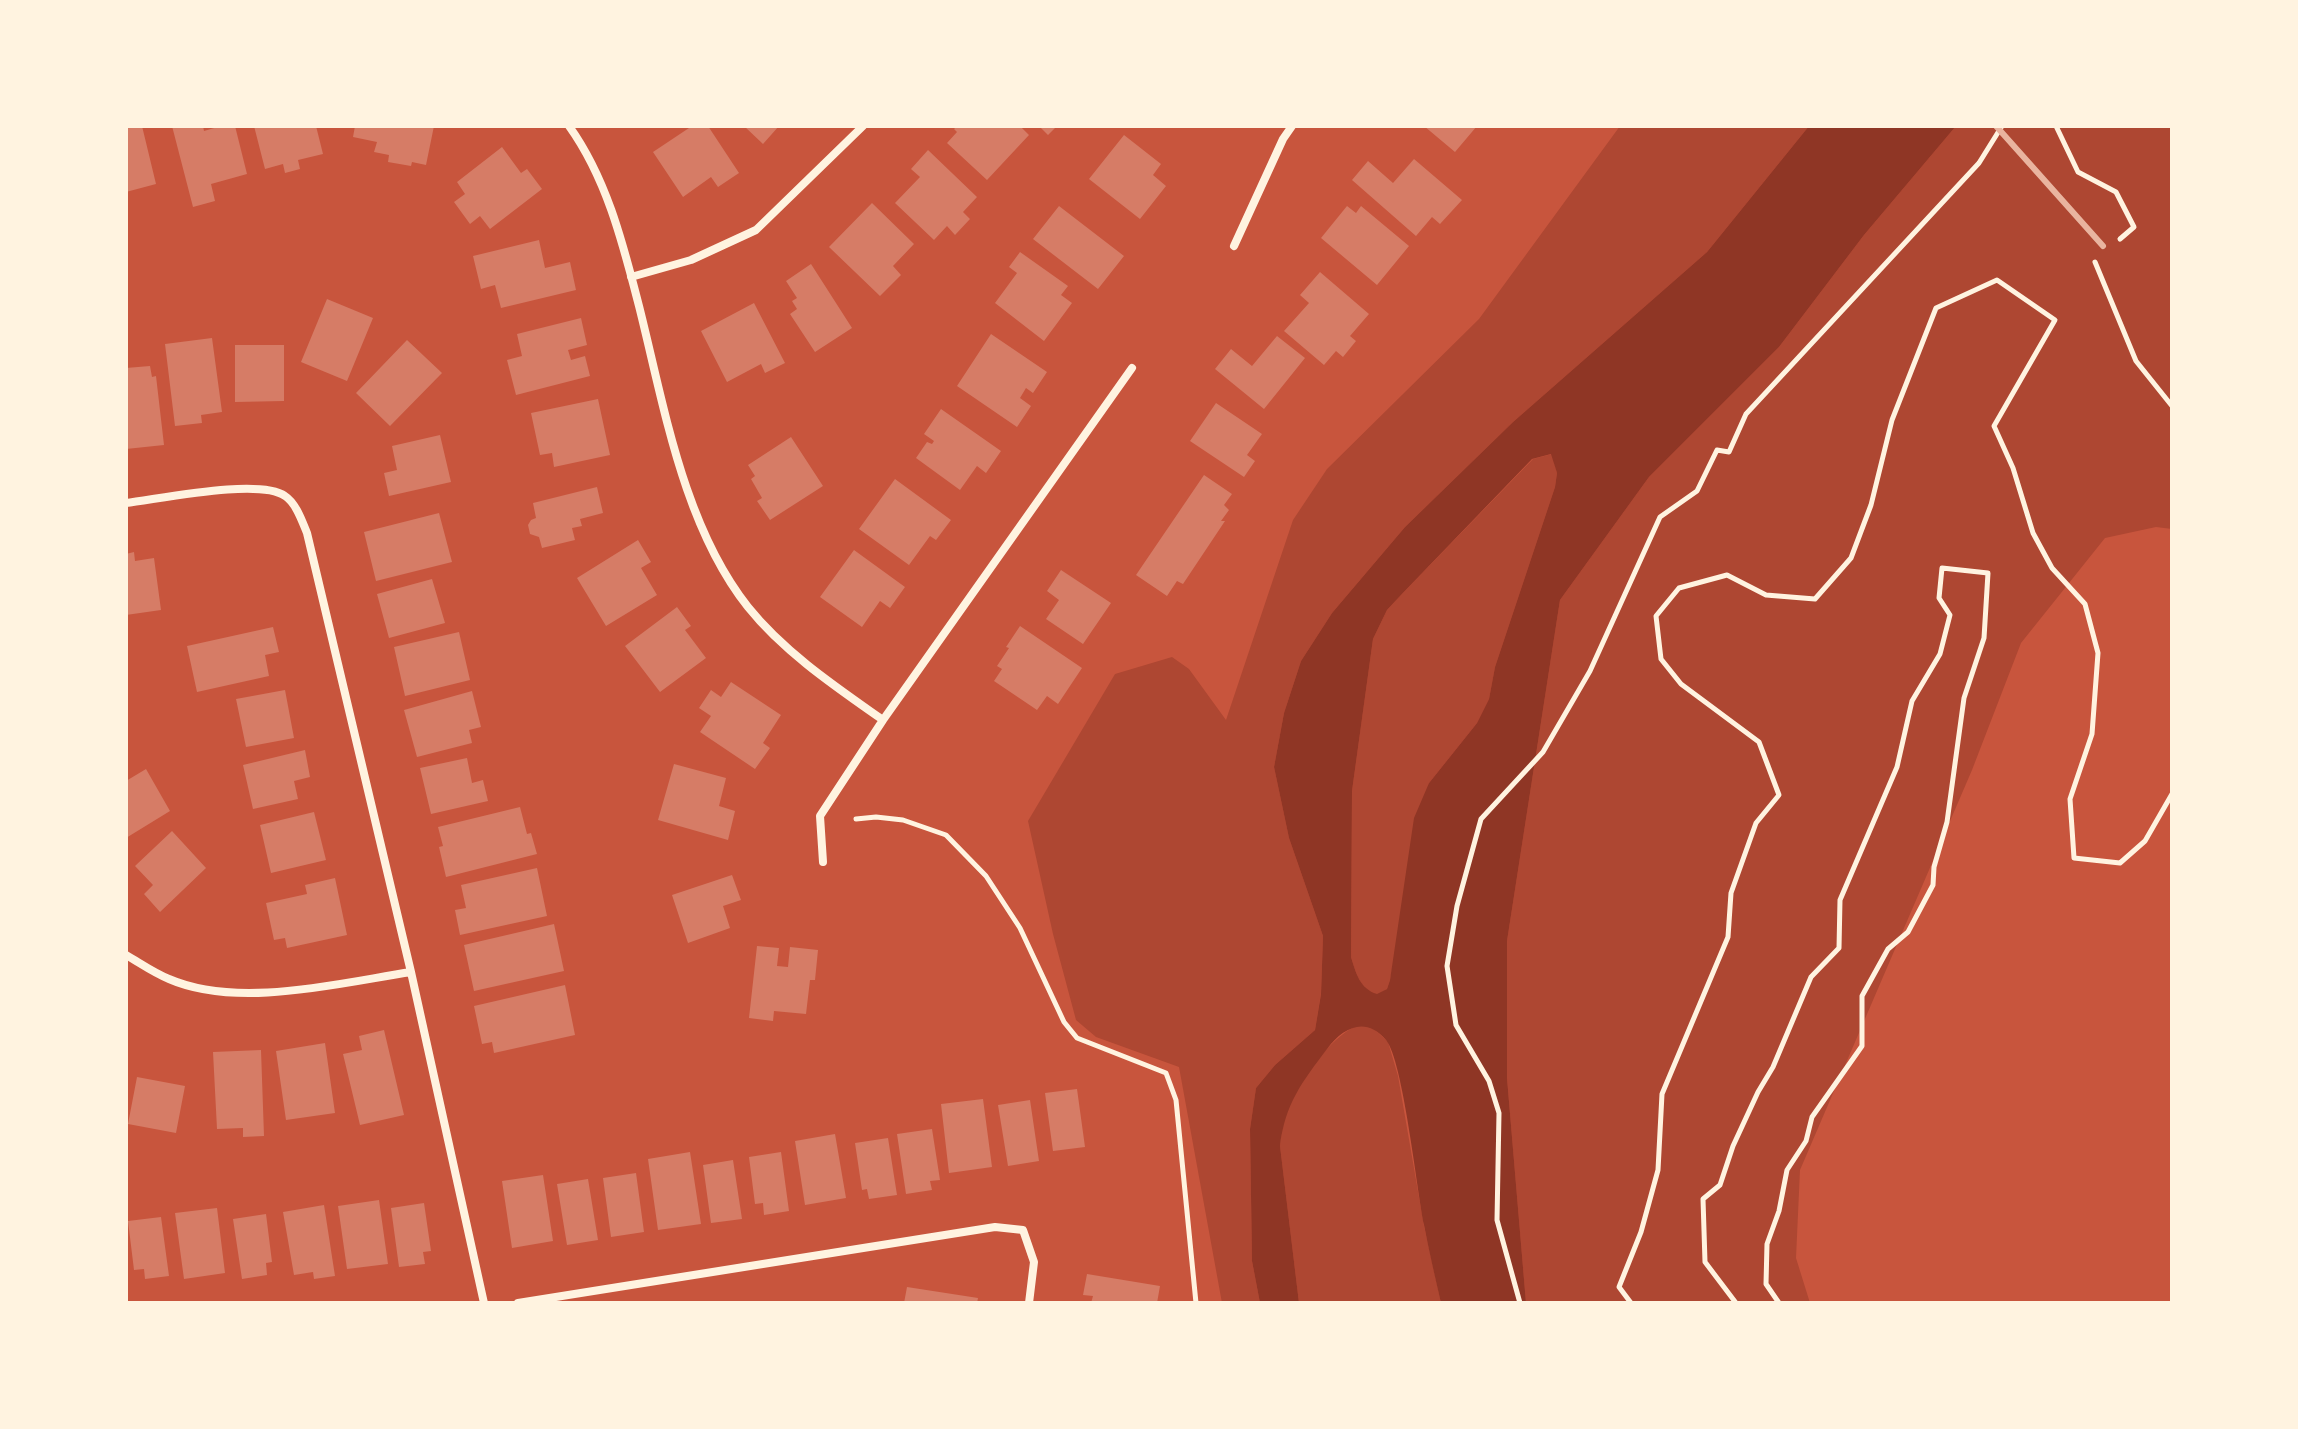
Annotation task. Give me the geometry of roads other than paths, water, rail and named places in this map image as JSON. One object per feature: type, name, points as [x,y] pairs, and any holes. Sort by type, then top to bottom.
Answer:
[{"type":"street","points":[[569,126],[585,148],[613,211],[676,455],[709,546],[748,607],[788,648],[883,720]]},
{"type":"street","points":[[631,277],[691,260],[756,230],[863,126]]},
{"type":"street","points":[[1234,246],[1283,139],[1292,126]]},
{"type":"street","points":[[823,862],[820,816],[883,720],[1132,368]]},
{"type":"street","points":[[126,503],[251,487],[286,496],[307,533],[411,972],[484,1303]]},
{"type":"street","points":[[126,955],[170,980],[222,992],[283,990],[411,972]]},
{"type":"street","points":[[518,1303],[995,1227],[1023,1230],[1034,1262],[1029,1303]]},
{"type":"railway","points":[[1996,126],[2103,246]]}]
